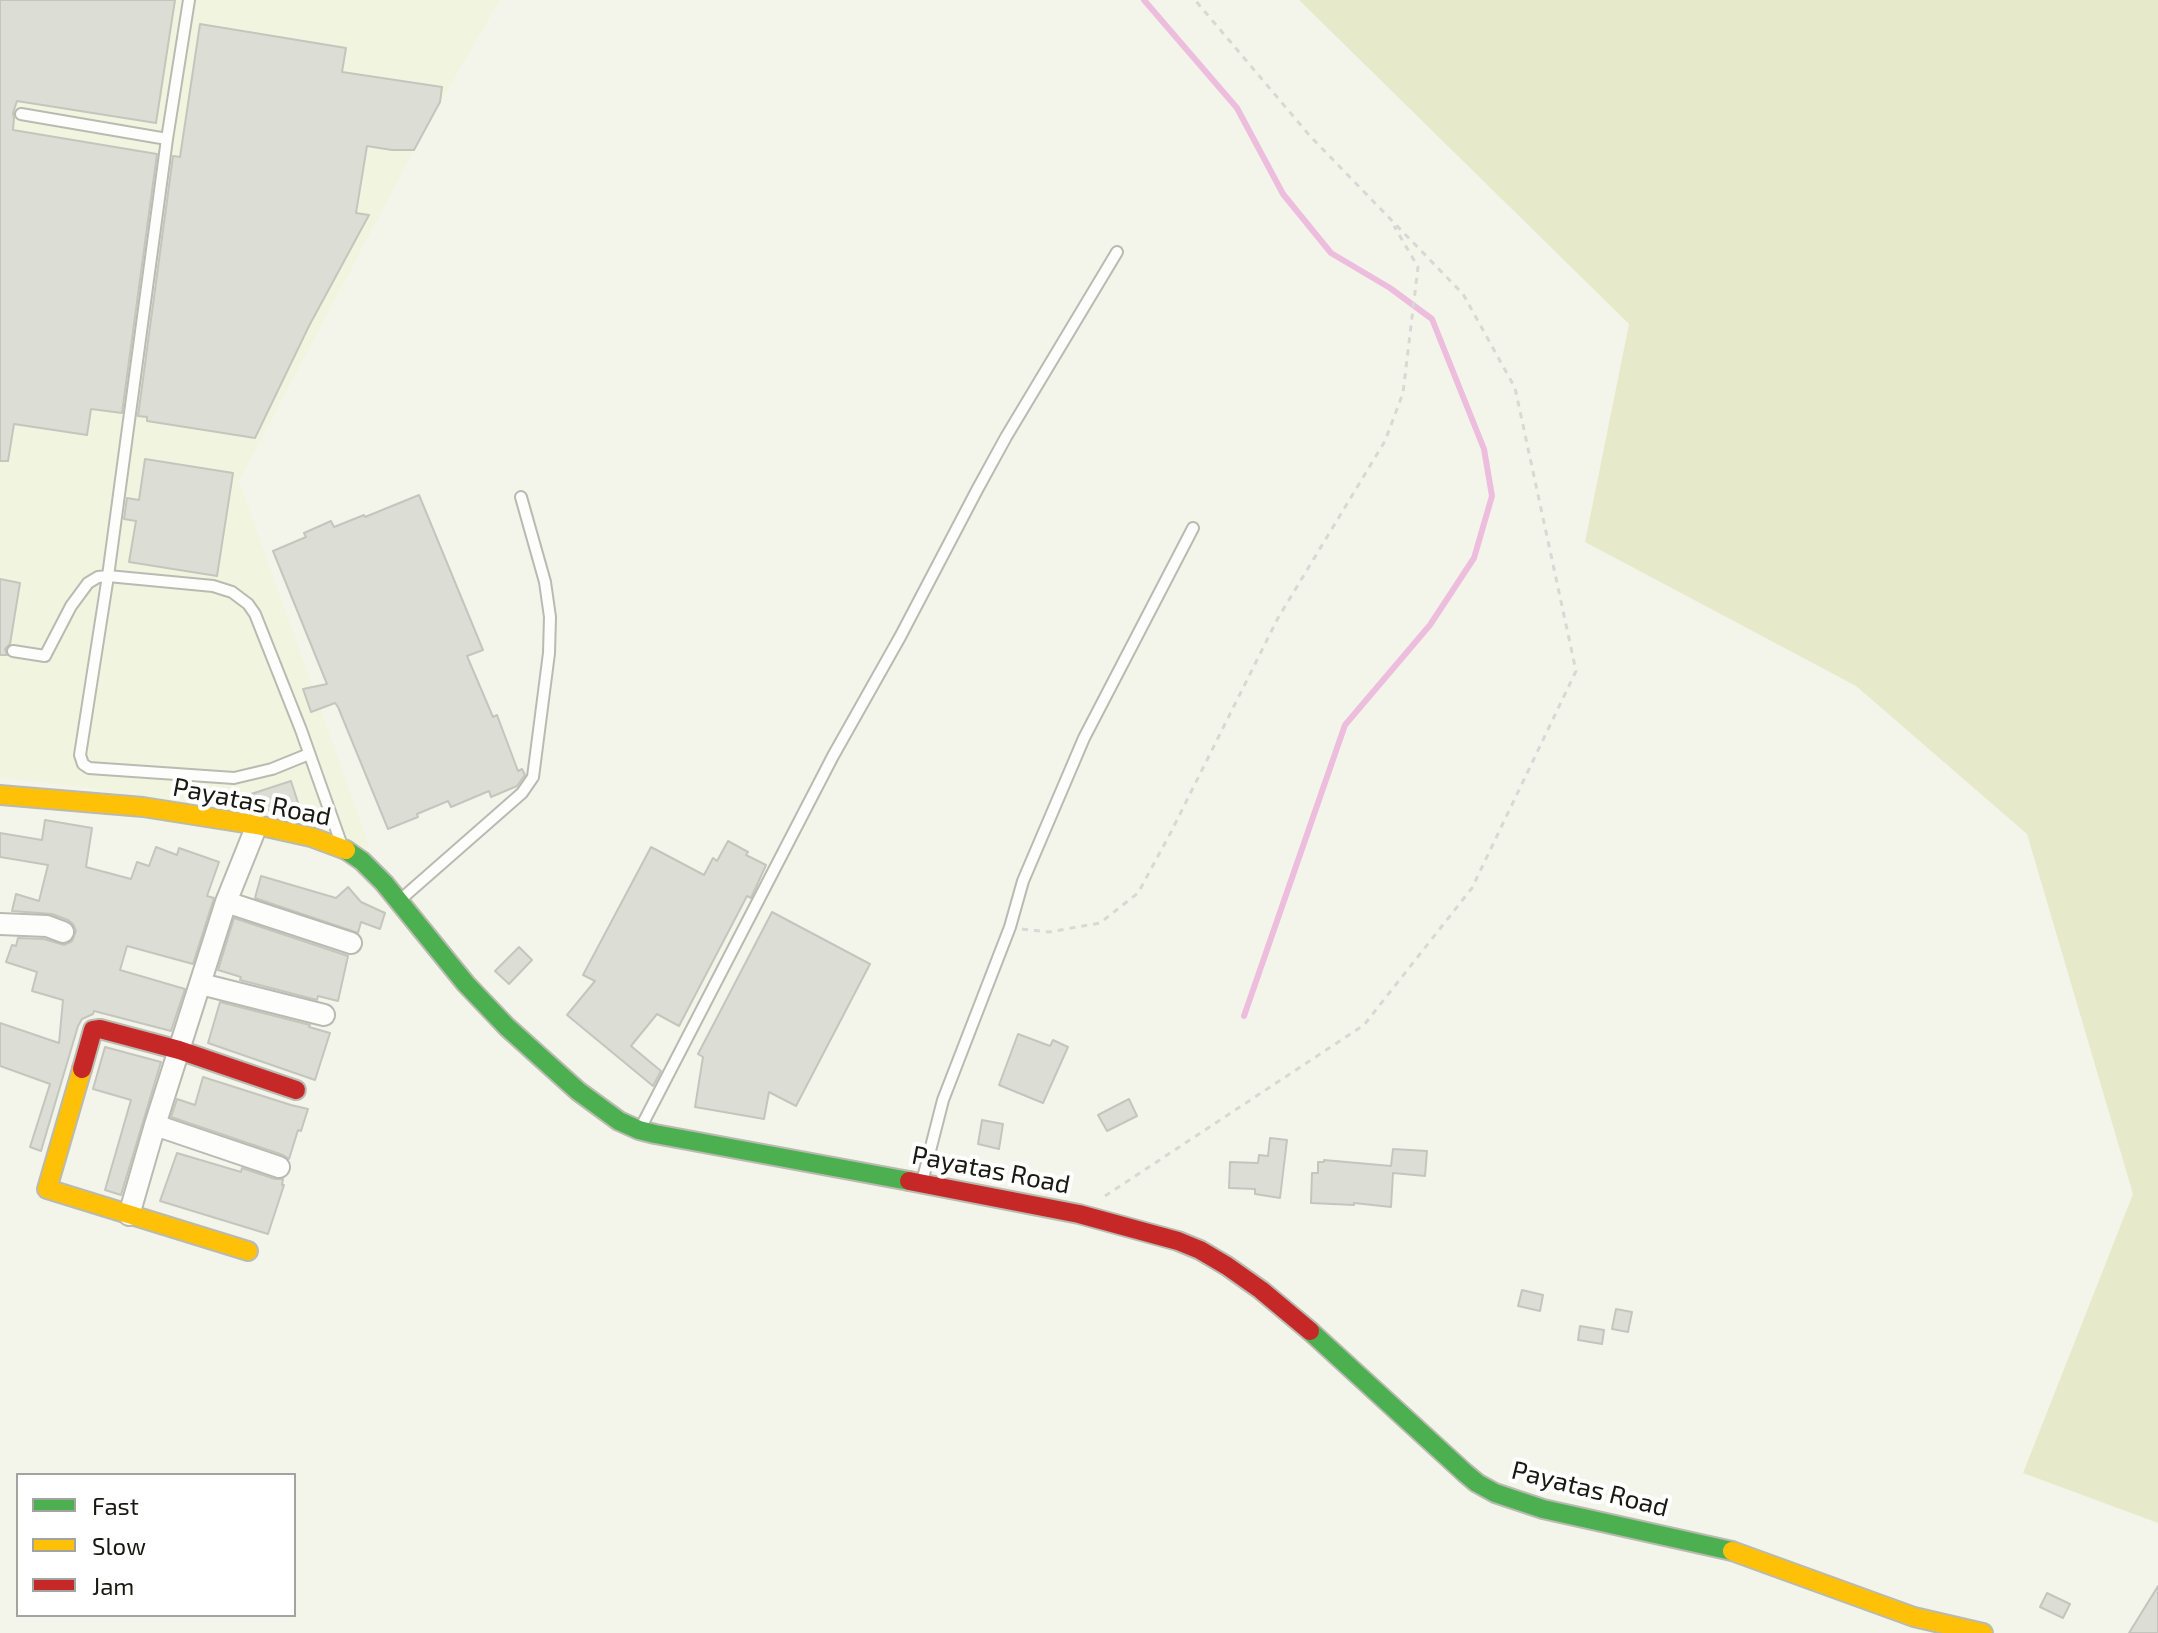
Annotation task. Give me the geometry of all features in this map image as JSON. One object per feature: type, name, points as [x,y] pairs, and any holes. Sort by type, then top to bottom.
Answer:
[{"type":"main road","name":"Payatas Road","points":[[0,795],[143,807],[257,825],[343,848],[373,871],[466,984],[507,1027],[593,1103],[619,1121],[639,1130],[1079,1214],[1145,1231],[1200,1250],[1261,1290],[1465,1473],[1495,1493],[1543,1509],[1723,1548],[1914,1617],[1983,1633]]},
{"type":"main road","points":[[248,1251],[46,1188],[93,1030],[100,1029],[179,1050],[296,1090]]},
{"type":"street","points":[[129,1215],[226,902],[257,825]]},
{"type":"street","points":[[226,902],[351,943]]},
{"type":"street","points":[[0,924],[47,926],[63,932]]},
{"type":"street","points":[[201,984],[324,1015]]},
{"type":"street","points":[[155,1125],[279,1167]]},
{"type":"lane","points":[[189,0],[80,755],[83,764],[89,768],[234,778],[272,769],[309,754]]},
{"type":"lane","points":[[21,114],[167,139]]},
{"type":"lane","points":[[639,1130],[833,756],[977,490],[1117,252]]},
{"type":"lane","points":[[399,901],[522,793],[533,777],[549,653],[550,617],[545,582],[521,497]]},
{"type":"lane","points":[[922,1184],[943,1100],[1010,927],[1023,881],[1084,738],[1193,528]]},
{"type":"lane","points":[[13,651],[45,656],[71,606],[88,583],[98,577],[213,586],[232,592],[255,614],[343,848]]},
{"type":"path","points":[[1105,1196],[1364,1025],[1472,888],[1576,671],[1515,388],[1463,294],[1310,136],[1195,0]]},
{"type":"path","points":[[1010,927],[1049,932],[1100,923],[1138,893],[1238,702],[1278,618],[1385,441],[1403,393],[1418,267],[1391,220]]},
{"type":"shaded area","points":[[0,0],[500,0],[429,122],[239,481],[370,848],[92,788],[0,778]]},
{"type":"shaded area","points":[[1299,0],[2158,0],[2158,1523],[2023,1473],[2133,1194],[2027,834],[1856,686],[1585,542],[1629,324]]},
{"type":"building","points":[[0,0],[175,0],[156,123],[17,101],[13,130],[157,154],[122,413],[91,409],[87,435],[14,424],[8,461],[0,461]]},
{"type":"building","points":[[200,24],[346,48],[342,72],[442,87],[440,102],[414,150],[367,146],[356,213],[369,215],[309,326],[255,438],[147,421],[147,417],[138,416],[173,156],[180,157]]},
{"type":"building","points":[[145,459],[233,473],[217,576],[129,562],[136,521],[124,519],[127,498],[139,500]]},
{"type":"building","points":[[419,495],[483,650],[467,656],[493,717],[497,715],[518,771],[522,769],[525,775],[517,786],[491,797],[489,791],[451,807],[448,801],[388,829],[338,707],[335,703],[311,712],[303,689],[327,684],[273,551],[306,537],[304,533],[331,521],[334,527]]},
{"type":"building","points":[[0,579],[20,583],[10,644],[5,649],[7,655],[0,655]]},
{"type":"building","points":[[291,781],[301,812],[293,815],[251,806],[248,795]]},
{"type":"building","points":[[45,820],[92,828],[86,867],[131,879],[137,862],[149,866],[156,847],[177,855],[179,848],[219,862],[207,896],[214,898],[193,964],[127,946],[120,970],[185,989],[171,1031],[94,1011],[82,1019],[41,1151],[30,1147],[50,1084],[0,1066],[0,1023],[59,1043],[63,1000],[32,991],[37,972],[6,962],[18,938],[44,939],[64,945],[72,941],[76,931],[68,920],[52,914],[12,911],[16,894],[39,901],[48,865],[0,857],[0,833],[42,840]]},
{"type":"building","points":[[728,841],[766,865],[751,898],[747,896],[679,1026],[657,1014],[631,1046],[661,1071],[653,1086],[567,1015],[595,981],[583,975],[651,847],[704,875],[713,858],[717,861]]},
{"type":"building","points":[[261,876],[336,898],[348,887],[361,902],[385,913],[380,929],[361,922],[358,933],[255,898]]},
{"type":"building","points":[[772,912],[870,964],[796,1106],[769,1092],[764,1119],[695,1107],[703,1057],[698,1054]]},
{"type":"building","points":[[234,918],[348,956],[338,1001],[318,996],[317,1000],[240,980],[241,977],[218,970]]},
{"type":"building","points":[[519,947],[532,960],[509,984],[495,971]]},
{"type":"building","points":[[220,1002],[330,1033],[315,1080],[208,1043]]},
{"type":"building","points":[[1018,1034],[1050,1046],[1053,1040],[1068,1047],[1043,1103],[999,1085]]},
{"type":"building","points":[[105,1047],[161,1062],[121,1195],[105,1190],[131,1100],[93,1089]]},
{"type":"building","points":[[203,1077],[308,1109],[289,1159],[171,1117],[177,1099],[195,1105]]},
{"type":"building","points":[[1129,1099],[1137,1116],[1107,1131],[1098,1115]]},
{"type":"building","points":[[982,1120],[1003,1124],[999,1149],[978,1144]]},
{"type":"building","points":[[1270,1138],[1287,1140],[1280,1198],[1255,1194],[1255,1189],[1229,1188],[1230,1162],[1258,1163],[1259,1155],[1268,1156]]},
{"type":"building","points":[[1393,1149],[1427,1151],[1425,1176],[1393,1173],[1391,1207],[1311,1203],[1312,1173],[1318,1173],[1318,1162],[1391,1166]]},
{"type":"building","points":[[177,1153],[241,1172],[242,1168],[283,1179],[284,1185],[268,1234],[160,1201]]},
{"type":"building","points":[[1522,1290],[1543,1295],[1540,1311],[1518,1306]]},
{"type":"building","points":[[1616,1309],[1632,1312],[1628,1332],[1612,1329]]},
{"type":"building","points":[[1580,1326],[1604,1330],[1602,1344],[1578,1340]]},
{"type":"building","points":[[2158,1586],[2158,1633],[2129,1633]]},
{"type":"building","points":[[2047,1593],[2070,1604],[2063,1618],[2040,1607]]},
{"type":"waterway","points":[[1144,0],[1237,108],[1283,194],[1331,253],[1390,288],[1432,319],[1484,449],[1492,496],[1474,558],[1430,625],[1345,725],[1244,1016]]},
{"type":"traffic: fast","points":[[346,850],[384,883],[466,984],[507,1027],[578,1091],[619,1121],[655,1134],[909,1181]]},
{"type":"traffic: fast","points":[[1310,1331],[1465,1473],[1495,1493],[1543,1509],[1732,1551]]},
{"type":"traffic: slow","points":[[0,795],[143,807],[257,825],[311,837],[346,850]]},
{"type":"traffic: slow","points":[[82,1069],[47,1189],[248,1251]]},
{"type":"traffic: slow","points":[[1732,1551],[1914,1617],[1983,1633]]},
{"type":"traffic: jam","points":[[82,1069],[93,1030],[100,1029],[179,1050],[296,1090]]},
{"type":"traffic: jam","points":[[909,1181],[1079,1214],[1178,1241],[1227,1266],[1310,1331]]}]
